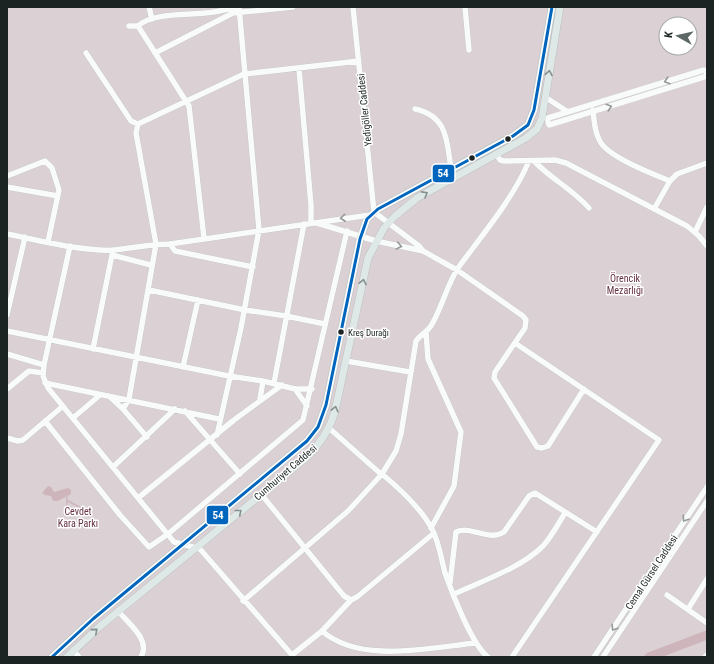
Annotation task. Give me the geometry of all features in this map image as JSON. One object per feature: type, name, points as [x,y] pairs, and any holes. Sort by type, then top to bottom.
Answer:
[{"type":"main road","points":[[372,214],[523,130],[531,121],[552,7]]},
{"type":"main road","points":[[531,121],[539,125],[560,7]]},
{"type":"main road","name":"Cumhuriyet Caddesi","points":[[66,657],[118,612],[313,451],[329,428],[336,411],[368,258],[376,241],[387,224],[417,198],[532,135],[539,125]]},
{"type":"main road","points":[[501,142],[506,149]]},
{"type":"main road","points":[[483,152],[487,159]]},
{"type":"main road","name":"Cumhuriyet Caddesi","points":[[52,657],[93,619],[307,441],[318,426],[326,404],[363,227],[372,214]]},
{"type":"street","points":[[149,7],[152,19]]},
{"type":"street","points":[[129,26],[138,26],[152,19],[240,9],[293,7]]},
{"type":"street","name":"Yedigöller Caddesi","points":[[353,7],[372,214]]},
{"type":"street","points":[[465,7],[469,50]]},
{"type":"street","points":[[155,53],[240,9]]},
{"type":"street","points":[[216,435],[244,310],[259,230],[244,74],[240,9]]},
{"type":"street","points":[[138,26],[189,106],[204,238]]},
{"type":"street","points":[[86,53],[131,121],[138,124],[244,74],[299,69],[359,61]]},
{"type":"street","points":[[299,69],[314,223]]},
{"type":"street","points":[[539,125],[548,122],[548,118],[592,104],[704,70],[707,73]]},
{"type":"street","points":[[548,122],[549,126],[707,76]]},
{"type":"street","points":[[545,97],[568,112]]},
{"type":"street","points":[[592,104],[597,134],[600,142],[606,149],[637,166],[670,181]]},
{"type":"street","points":[[415,109],[436,119],[445,130],[451,169]]},
{"type":"street","points":[[123,409],[129,399],[135,356],[149,290],[156,244],[136,133],[138,124]]},
{"type":"street","points":[[496,154],[500,160],[504,161],[555,160],[566,164],[654,209],[695,232],[707,246]]},
{"type":"street","points":[[7,176],[45,161],[48,162],[58,183],[59,190],[48,242]]},
{"type":"street","points":[[531,161],[577,194],[589,208]]},
{"type":"street","points":[[243,601],[304,547],[348,511],[382,474],[396,451],[401,434],[409,394],[410,372],[416,341],[432,324],[457,270],[531,161]]},
{"type":"street","points":[[654,209],[670,181],[677,174],[707,163]]},
{"type":"street","points":[[7,187],[58,196]]},
{"type":"street","points":[[695,232],[707,207]]},
{"type":"street","points":[[113,252],[156,244],[170,244],[372,214],[423,250],[457,270],[525,318],[525,328],[495,372],[494,378],[537,447],[542,448],[548,446],[584,389]]},
{"type":"street","points":[[314,223],[361,235],[376,241],[423,250]]},
{"type":"street","points":[[274,383],[304,224]]},
{"type":"street","points":[[45,421],[120,515],[149,547],[168,534],[302,422],[312,389],[325,324],[347,232]]},
{"type":"street","points":[[7,234],[70,246],[113,252],[152,265]]},
{"type":"street","points":[[7,315],[25,237]]},
{"type":"street","points":[[170,244],[175,251],[253,267]]},
{"type":"street","points":[[70,246],[44,365],[43,373],[45,383],[174,542],[200,549],[291,656],[322,631],[351,600],[357,597],[433,531],[454,486],[461,432],[428,359],[426,332]]},
{"type":"street","points":[[93,349],[113,252]]},
{"type":"street","points":[[149,290],[244,310],[286,316],[325,324]]},
{"type":"street","points":[[183,367],[198,300]]},
{"type":"street","points":[[7,331],[229,376],[274,383],[294,389],[312,389]]},
{"type":"street","points":[[512,657],[659,440],[515,343]]},
{"type":"street","points":[[7,354],[44,365]]},
{"type":"street","points":[[346,361],[410,372]]},
{"type":"street","points":[[7,390],[29,371],[43,373]]},
{"type":"street","points":[[260,399],[263,381]]},
{"type":"street","points":[[45,383],[110,397],[129,399],[220,419]]},
{"type":"street","points":[[138,498],[260,399],[282,385]]},
{"type":"street","points":[[294,389],[307,406]]},
{"type":"street","points":[[73,418],[100,395]]},
{"type":"street","points":[[110,397],[123,409],[147,437]]},
{"type":"street","points":[[7,438],[18,441],[23,440],[63,406]]},
{"type":"street","points":[[113,467],[175,410]]},
{"type":"street","points":[[185,411],[240,474]]},
{"type":"street","points":[[329,428],[406,497],[433,531],[454,594],[475,643],[488,657]]},
{"type":"street","name":"Cemal Gürsel Caddesi","points":[[594,657],[707,487]]},
{"type":"street","points":[[450,583],[455,535],[458,531],[499,535],[504,532],[529,496],[535,493],[597,532]]},
{"type":"street","points":[[261,494],[344,596],[351,600]]},
{"type":"street","name":"Cemal Gürsel Caddesi","points":[[603,657],[707,501]]},
{"type":"street","points":[[454,594],[521,562],[533,554],[547,541],[565,513]]},
{"type":"street","points":[[688,609],[707,579]]},
{"type":"street","points":[[667,595],[707,623]]},
{"type":"street","points":[[118,612],[142,639],[145,648],[141,657]]},
{"type":"street","points":[[322,631],[345,646],[373,652],[395,652],[475,643]]},
{"type":"street","points":[[73,650],[78,657]]},
{"type":"green space","points":[[7,7],[707,7],[707,657],[7,657]]},
{"type":"shaded area","points":[[48,486],[51,487],[54,492],[68,488],[71,490],[71,494],[58,501],[53,501],[51,496],[42,493]]},
{"type":"waterway","points":[[67,497],[67,506],[74,509],[74,515]]},
{"type":"waterway","points":[[68,501],[81,508],[82,515]]},
{"type":"waterway","points":[[649,657],[707,635]]},
{"type":"transit line","name":"54","points":[[52,657],[93,619],[307,441],[318,427],[326,405],[360,239],[367,219],[378,209],[513,136],[528,125],[534,110],[552,7]]},
{"type":"place","name":"Kreş Durağı","points":[[341,332]]},
{"type":"park label","name":"Örencik Mezarlığı","points":[[625,284]]},
{"type":"park label","name":"Cevdet Kara Parkı","points":[[78,516]]}]
